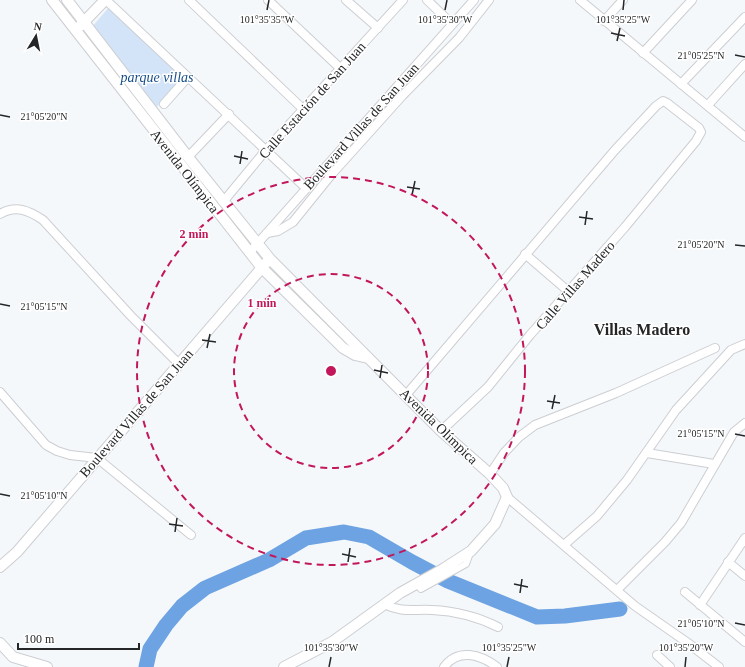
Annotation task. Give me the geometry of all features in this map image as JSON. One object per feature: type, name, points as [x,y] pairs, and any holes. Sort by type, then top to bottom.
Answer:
[{"type":"street","name":"Avenida Olímpica","points":[[52,0],[262,268],[343,348],[355,355],[368,358]]},
{"type":"street","name":"Avenida Olímpica","points":[[67,0],[223,202],[270,259],[441,431],[490,474],[503,488],[507,497]]},
{"type":"street","points":[[76,30],[106,0],[306,188]]},
{"type":"street","points":[[189,0],[304,110]]},
{"type":"street","points":[[268,0],[341,69]]},
{"type":"street","points":[[346,0],[378,28]]},
{"type":"street","name":"Calle Estación de San Juan","points":[[223,202],[266,150],[403,0]]},
{"type":"street","points":[[427,0],[452,24]]},
{"type":"street","name":"Boulevard Villas de San Juan","points":[[250,252],[474,0]]},
{"type":"street","points":[[267,233],[278,231],[293,222],[332,174],[437,59],[459,38],[489,0]]},
{"type":"street","points":[[580,0],[708,106],[727,124],[745,136]]},
{"type":"street","points":[[604,21],[624,0]]},
{"type":"street","points":[[644,53],[692,0]]},
{"type":"street","points":[[681,84],[745,17]]},
{"type":"street","points":[[708,106],[745,64]]},
{"type":"street","points":[[164,104],[188,77]]},
{"type":"street","name":"Calle Villas Madero","points":[[441,431],[488,387],[568,292],[626,227],[696,141],[700,132],[699,128],[663,101],[659,103],[615,150],[525,254]]},
{"type":"street","points":[[188,157],[229,114]]},
{"type":"street","points":[[0,214],[10,209],[17,208],[33,214],[42,220],[178,363]]},
{"type":"street","points":[[406,395],[525,254],[568,292]]},
{"type":"street","name":"Boulevard Villas de San Juan","points":[[0,567],[17,552],[178,363],[270,259]]},
{"type":"street","points":[[564,545],[597,516],[647,453],[676,410],[731,350],[745,344]]},
{"type":"street","points":[[490,474],[519,437],[535,425],[616,393],[715,348]]},
{"type":"street","points":[[0,392],[46,445],[57,451],[70,455],[97,458],[191,535]]},
{"type":"street","points":[[617,590],[682,523],[714,464],[734,432],[745,423]]},
{"type":"street","points":[[647,453],[714,464]]},
{"type":"street","points":[[284,667],[332,642],[384,604],[419,586],[448,566],[469,555],[496,524],[507,497],[635,606],[688,643],[719,667]]},
{"type":"street","points":[[700,605],[745,538]]},
{"type":"street","points":[[728,562],[745,576]]},
{"type":"street","points":[[685,592],[745,642]]},
{"type":"street","points":[[384,604],[403,611],[448,612],[485,621],[498,627]]},
{"type":"street","points":[[0,643],[13,657],[47,667]]},
{"type":"street","points":[[444,667],[452,658],[458,655],[466,655],[486,660],[497,667]]},
{"type":"street","points":[[657,655],[670,667]]},
{"type":"green space","name":"parque villas","points":[[109,7],[178,70],[180,80],[157,107],[92,27]]},
{"type":"waterway","points":[[146,667],[150,649],[166,625],[182,606],[205,588],[269,560],[306,538],[344,532],[369,537],[448,581],[537,617],[565,616],[620,609]]},
{"type":"district","name":"Villas Madero","points":[[642,329]]}]
